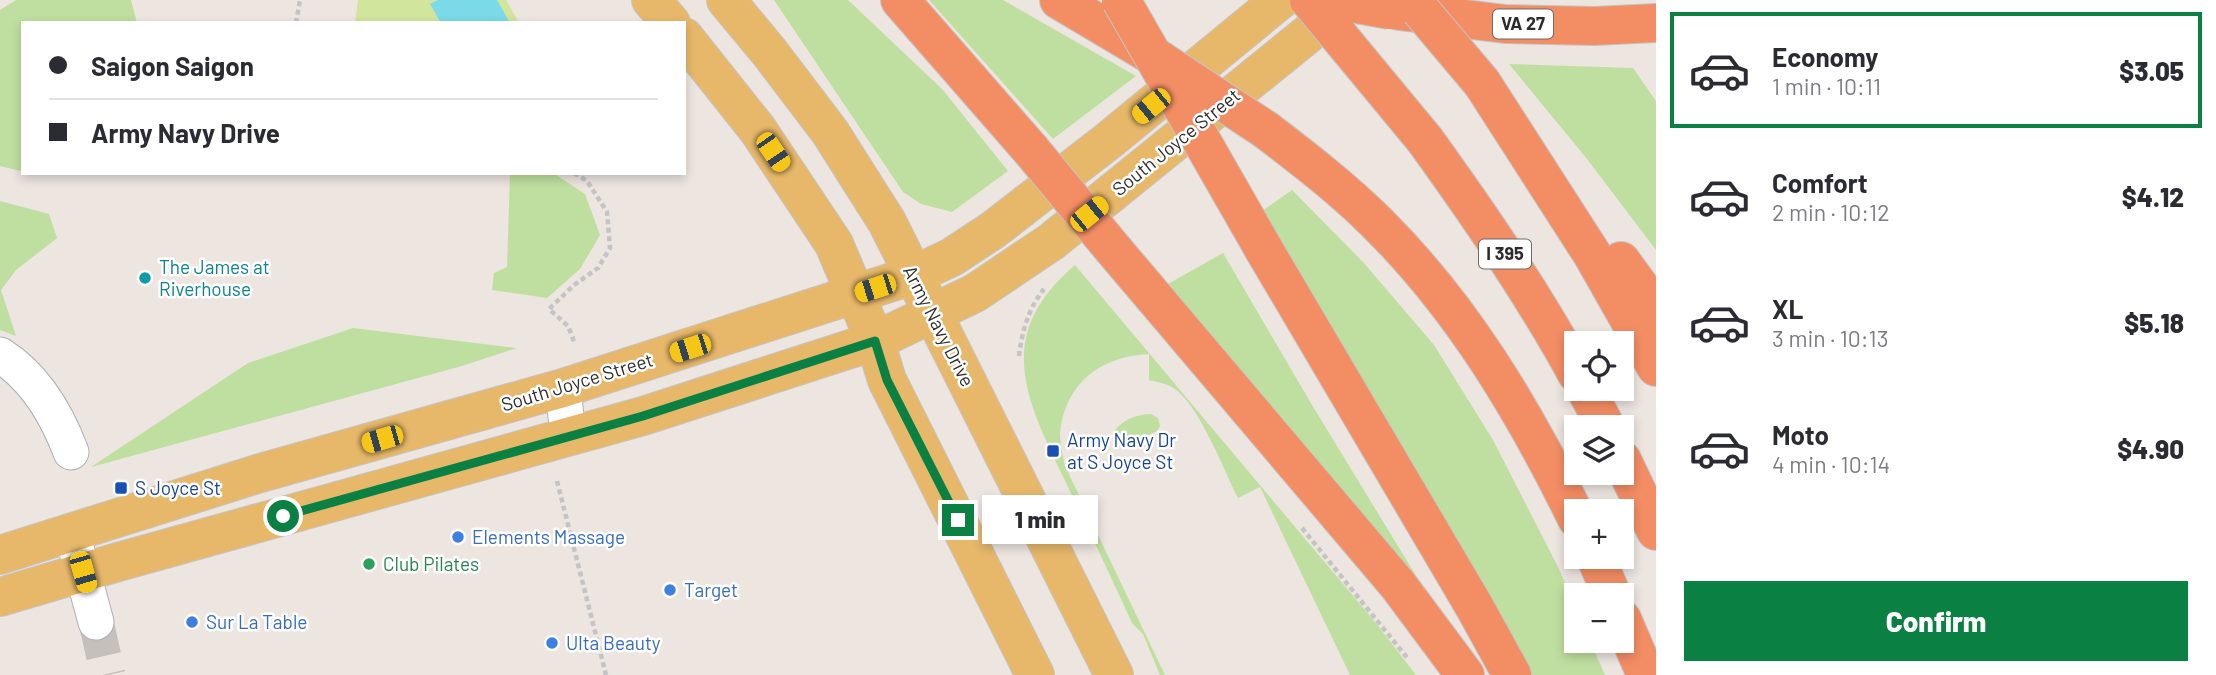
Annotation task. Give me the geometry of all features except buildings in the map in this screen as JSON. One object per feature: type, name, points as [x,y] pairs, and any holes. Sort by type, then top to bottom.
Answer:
[{"type":"highway","points":[[900,0],[1031,150],[1398,585],[1465,675]]},
{"type":"highway","points":[[1059,0],[1160,60],[1266,130],[1323,174],[1377,223],[1438,291],[1492,364],[1541,447],[1567,499]]},
{"type":"highway","points":[[1121,0],[1512,675]]},
{"type":"highway","name":"I 395","points":[[1309,0],[1425,139],[1526,286],[1564,352]]},
{"type":"highway","name":"VA 27","points":[[1335,0],[1401,5],[1504,24],[1595,26],[1656,23]]},
{"type":"highway","points":[[1401,5],[1482,83],[1593,222],[1656,309]]},
{"type":"highway","points":[[1482,83],[1592,254],[1656,367]]},
{"type":"highway","points":[[1634,485],[1656,531]]},
{"type":"highway","points":[[1634,647],[1646,675]]},
{"type":"main road","points":[[651,0],[669,21]]},
{"type":"main road","name":"Army Navy Drive","points":[[726,0],[770,53],[844,154],[887,222],[1114,675]]},
{"type":"main road","name":"South Joyce Street","points":[[0,555],[257,474],[563,388],[914,275],[952,257],[993,230],[1108,141],[1280,0]]},
{"type":"main road","name":"South Joyce Street","points":[[0,597],[643,416],[875,341],[975,293],[1051,242],[1350,0]]},
{"type":"main road","points":[[686,40],[758,130],[834,244],[875,341],[887,380],[1035,675]]},
{"type":"lane","points":[[0,355],[27,377],[52,410],[71,453]]},
{"type":"lane","points":[[563,388],[568,436]]},
{"type":"lane","points":[[71,531],[96,622]]},
{"type":"path","points":[[296,21],[300,0]]},
{"type":"path","points":[[575,344],[568,326],[549,309],[574,285],[598,268],[610,248],[607,212],[587,181],[577,175]]},
{"type":"path","points":[[557,481],[606,675]]},
{"type":"green space","points":[[16,0],[131,0],[136,21],[21,21],[20,171],[0,166],[0,10]]},
{"type":"green space","points":[[358,0],[506,0],[518,21],[355,21]]},
{"type":"green space","points":[[774,0],[848,0],[942,89],[1008,171],[952,212],[921,204],[903,192]]},
{"type":"green space","points":[[929,0],[1003,0],[1136,76],[1053,139]]},
{"type":"green space","points":[[1509,64],[1633,68],[1656,101],[1656,250],[1587,159]]},
{"type":"green space","points":[[510,175],[556,175],[585,194],[600,235],[580,269],[547,298],[492,290],[494,273],[507,267]]},
{"type":"green space","points":[[1292,190],[1363,262],[1434,345],[1493,440],[1565,583],[1564,653],[1595,653],[1605,675],[1530,675],[1262,211]]},
{"type":"green space","points":[[0,201],[49,214],[57,238],[16,270],[1,290],[16,336],[0,330]]},
{"type":"green space","points":[[1223,253],[1415,574],[1410,579],[1166,285]]},
{"type":"green space","points":[[1075,265],[1375,622],[1416,675],[1350,675],[1260,487],[1238,498],[1209,436],[1190,405],[1170,386],[1149,380],[1149,354],[1116,360],[1088,375],[1069,400],[1063,415],[1060,437],[1065,466],[1165,675],[1160,675],[1143,634],[1132,623],[1042,430],[1031,402],[1025,374],[1025,347],[1032,320],[1048,292]]},
{"type":"green space","points":[[353,328],[517,348],[462,366],[91,467],[248,363]]},
{"type":"green space","points":[[1151,414],[1158,418],[1160,426],[1157,431],[1124,447],[1116,445],[1113,432],[1117,428],[1130,418]]},
{"type":"water","points":[[438,0],[497,0],[509,21],[440,21],[430,4]]},
{"type":"tunnel","points":[[96,622],[108,675]]},
{"type":"place","name":"The James at Riverhouse","points":[[145,278]]},
{"type":"place","name":"Army Navy Dr at S Joyce St","points":[[1053,451]]},
{"type":"place","name":"S Joyce St","points":[[121,488]]},
{"type":"place","name":"Elements Massage","points":[[458,537]]},
{"type":"place","name":"Club Pilates","points":[[369,564]]},
{"type":"place","name":"Target","points":[[670,590]]},
{"type":"place","name":"Sur La Table","points":[[192,622]]},
{"type":"place","name":"Ulta Beauty","points":[[552,643]]},
{"type":"route","points":[[283,516],[643,416],[875,341],[887,380],[958,520]]}]
